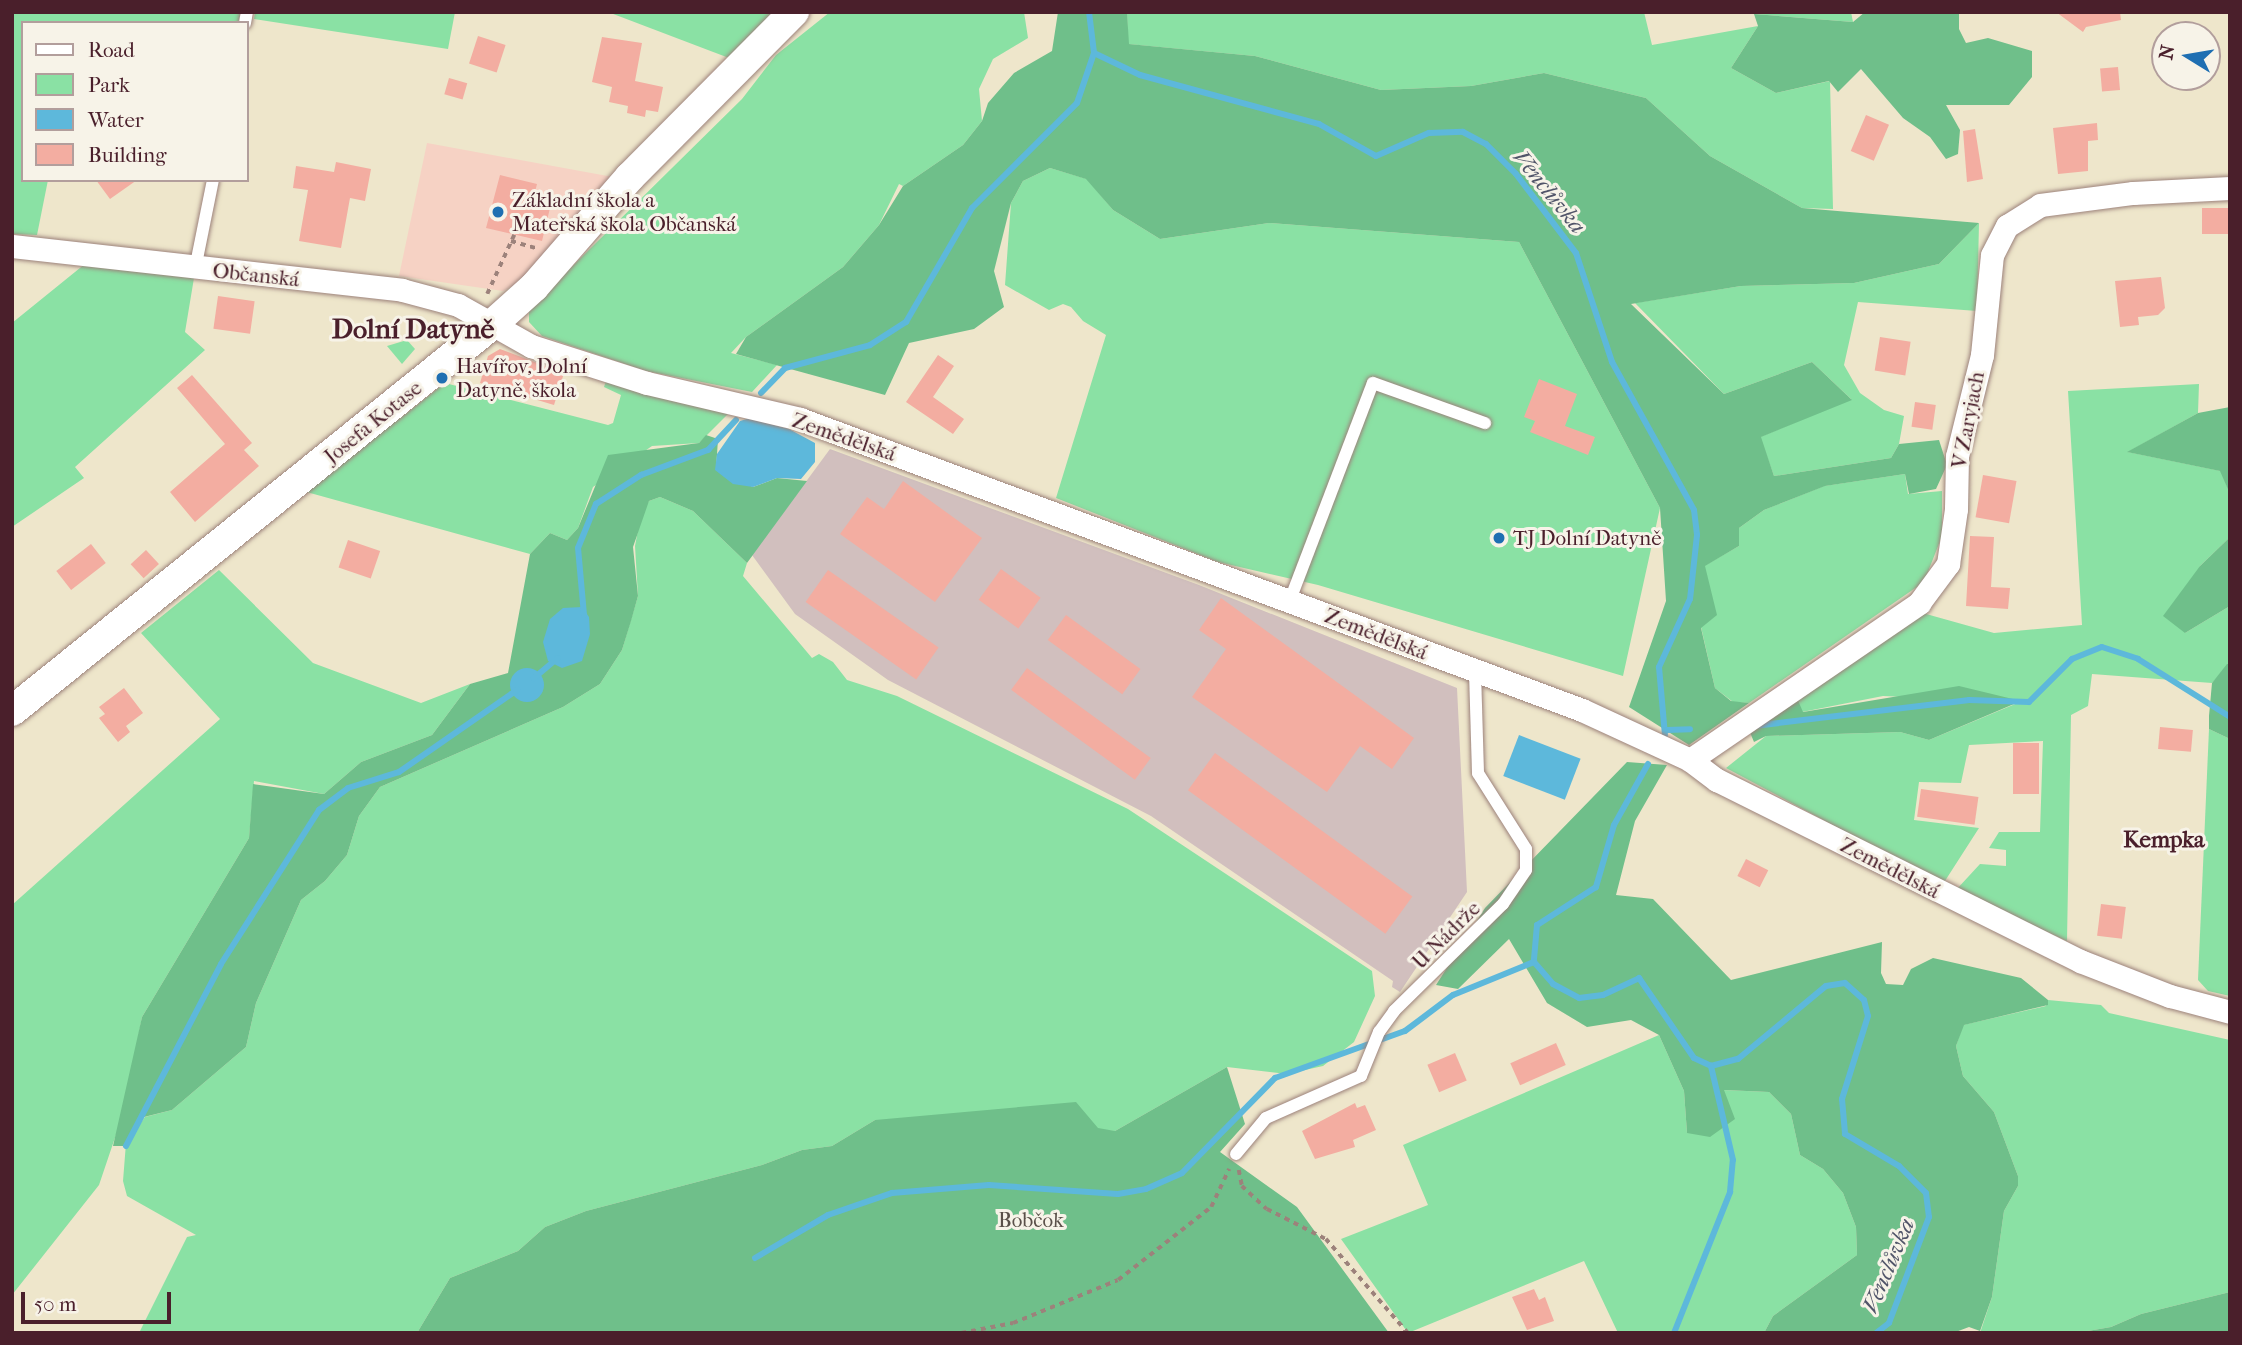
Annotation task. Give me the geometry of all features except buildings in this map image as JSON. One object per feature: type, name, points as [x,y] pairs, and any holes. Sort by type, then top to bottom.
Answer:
[{"type":"street","name":"Josefa Kotase","points":[[12,711],[486,319],[534,287],[630,177],[794,12]]},
{"type":"street","name":"V Zaryjach","points":[[1689,760],[1919,603],[1948,564],[1956,509],[1957,456],[1982,355],[1992,255],[2007,226],[2040,205],[2133,193],[2230,188]]},
{"type":"street","name":"Občanská","points":[[12,246],[195,269],[402,290],[486,319]]},
{"type":"street","name":"Zemědělská","points":[[486,319],[531,346],[636,380],[800,419],[1582,710],[1689,760],[1717,780],[2080,961],[2169,996],[2230,1012]]},
{"type":"lane","points":[[195,269],[213,182]]},
{"type":"lane","points":[[1290,600],[1373,383],[1485,423]]},
{"type":"lane","name":"U Nádrže","points":[[1236,1154],[1266,1118],[1361,1076],[1371,1060],[1378,1032],[1394,1011],[1503,904],[1526,870],[1526,849],[1478,773],[1475,672]]},
{"type":"path","points":[[486,319],[514,235]]},
{"type":"path","points":[[961,1333],[1013,1323],[1118,1280],[1211,1207],[1236,1154]]},
{"type":"path","points":[[1236,1154],[1242,1186],[1267,1209],[1326,1239],[1408,1333]]},
{"type":"shaded area","name":"Základní škola a Mateřská škola Občanská","points":[[427,143],[613,177],[520,282],[503,291],[399,276]]},
{"type":"shaded area","points":[[830,449],[1199,585],[1457,688],[1467,892],[1400,992],[1392,987],[1393,981],[1151,816],[888,680],[795,614],[752,555]]},
{"type":"green space","points":[[12,12],[241,12],[239,21],[21,21],[21,182],[48,182],[37,235],[12,234]]},
{"type":"green space","points":[[255,12],[455,12],[448,49],[254,19]]},
{"type":"green space","points":[[608,12],[782,12],[729,58]]},
{"type":"green space","points":[[830,12],[1024,12],[1028,38],[993,59],[979,89],[982,121],[963,145],[903,186],[899,184],[879,225],[843,267],[746,337],[731,353],[777,365],[752,392],[646,371],[542,336],[529,322],[529,309],[742,99],[776,55]]},
{"type":"green space","points":[[1058,12],[1127,12],[1129,44],[1255,56],[1381,90],[1471,86],[1544,73],[1646,98],[1710,156],[1802,208],[1979,223],[1939,264],[1854,283],[1741,286],[1631,304],[1724,394],[1812,362],[1852,400],[1761,437],[1774,476],[1891,458],[1899,444],[1939,440],[1947,465],[1936,489],[1909,494],[1905,474],[1825,486],[1764,510],[1739,528],[1739,546],[1705,566],[1717,615],[1701,628],[1715,688],[1731,701],[1749,703],[1689,745],[1629,707],[1666,601],[1660,508],[1519,242],[1269,223],[1160,239],[1113,210],[1086,179],[1050,168],[1023,181],[1011,203],[994,271],[1004,307],[974,329],[909,343],[885,395],[736,354],[746,337],[843,267],[879,225],[903,186],[963,145],[982,121],[988,103],[1014,73],[1052,51]]},
{"type":"green space","points":[[1127,12],[1644,12],[1652,45],[1758,26],[1731,68],[1776,93],[1830,81],[1833,209],[1802,208],[1710,156],[1646,98],[1544,73],[1471,86],[1381,90],[1255,56],[1128,44]]},
{"type":"green space","points":[[1851,12],[1853,22],[1754,14]]},
{"type":"green space","points":[[1865,12],[1959,12],[1959,29],[1966,43],[1988,38],[2032,51],[2032,77],[2009,105],[1946,105],[1960,130],[1958,154],[1946,159],[1930,137],[1903,118],[1861,69],[1838,92],[1829,81],[1776,93],[1731,68],[1758,26],[1754,14],[1853,22]]},
{"type":"green space","points":[[1050,168],[1087,179],[1113,210],[1160,239],[1269,223],[1519,242],[1660,508],[1623,676],[1318,585],[1218,562],[1056,498],[1106,335],[1083,321],[1071,307],[1063,304],[1049,310],[1005,285],[1011,203],[1023,181]]},
{"type":"green space","points":[[1979,223],[1977,311],[1858,302],[1844,365],[1860,393],[1884,410],[1904,416],[1899,444],[1891,458],[1774,476],[1760,437],[1851,399],[1812,362],[1724,394],[1635,303],[1741,286],[1854,283],[1939,264]]},
{"type":"green space","points":[[96,255],[194,278],[185,332],[205,350],[75,467],[84,478],[12,527],[12,323]]},
{"type":"green space","points":[[407,340],[415,349],[402,364],[387,346]]},
{"type":"green space","points":[[606,381],[732,410],[699,443],[652,446],[593,487],[578,528],[567,540],[550,533],[530,554],[303,491],[393,417],[398,420],[445,383],[608,425],[613,423],[621,395],[604,387]]},
{"type":"green space","points":[[2199,384],[2198,413],[2128,452],[2221,471],[2230,494],[2230,537],[2200,566],[2185,633],[2230,606],[2230,664],[2212,683],[2092,674],[2088,706],[2071,715],[2067,941],[1956,890],[1980,864],[2006,866],[2006,850],[1989,848],[1999,832],[2040,832],[2043,741],[1969,745],[1961,783],[1919,782],[1914,820],[1979,828],[1943,884],[1726,768],[1766,736],[1900,732],[1929,740],[2020,702],[1883,696],[1802,712],[1794,691],[1919,612],[1994,633],[2082,625],[2068,391]]},
{"type":"green space","points":[[2230,407],[2230,494],[2220,471],[2127,452],[2198,413]]},
{"type":"green space","points":[[706,435],[718,439],[716,470],[753,487],[777,478],[807,481],[747,563],[693,511],[660,497],[649,501],[633,547],[638,596],[622,650],[600,684],[563,707],[380,787],[359,816],[347,855],[325,881],[301,900],[256,1003],[246,1047],[172,1110],[144,1117],[126,1146],[113,1146],[142,1017],[249,838],[253,784],[324,794],[361,762],[432,735],[470,684],[508,673],[530,554],[550,533],[567,540],[578,528],[608,455],[699,443]]},
{"type":"green space","points":[[1905,474],[1908,494],[1942,491],[1942,536],[1924,582],[1749,703],[1733,702],[1715,688],[1701,627],[1716,615],[1704,566],[1739,546],[1739,528],[1764,510],[1824,486]]},
{"type":"green space","points":[[660,497],[693,511],[747,563],[743,576],[812,658],[819,654],[833,662],[847,680],[897,696],[1128,809],[1372,971],[1375,996],[1354,1042],[1323,1066],[1287,1074],[1227,1067],[1115,1131],[875,1120],[832,1146],[802,1150],[762,1165],[586,1211],[545,1227],[518,1251],[450,1278],[417,1333],[139,1333],[187,1237],[196,1235],[127,1196],[123,1181],[126,1143],[145,1117],[172,1110],[246,1047],[256,1003],[301,900],[325,881],[347,855],[359,816],[380,787],[563,707],[600,684],[622,650],[638,596],[635,546],[641,514],[649,501]]},
{"type":"green space","points":[[2230,537],[2230,606],[2185,633],[2163,616],[2200,566]]},
{"type":"green space","points":[[219,570],[313,663],[421,703],[470,684],[432,735],[361,762],[324,794],[254,781],[249,838],[142,1017],[124,1111],[99,1185],[12,1295],[12,905],[220,719],[141,633]]},
{"type":"green space","points":[[2227,664],[2230,664],[2230,739],[2209,729],[2212,683]]},
{"type":"green space","points":[[1959,686],[2021,701],[1929,740],[1900,732],[1766,736],[1754,742],[1749,730],[1794,691],[1803,712]]},
{"type":"green space","points":[[2209,729],[2230,739],[2230,996],[2208,991],[2198,980]]},
{"type":"green space","points":[[1627,762],[1667,765],[1635,821],[1616,895],[1653,899],[1731,980],[1882,942],[1881,973],[1886,984],[1903,985],[1911,969],[1933,958],[2021,978],[2048,1000],[2048,1005],[1964,1025],[1956,1046],[1963,1076],[1994,1112],[2018,1176],[2018,1186],[2004,1211],[1992,1297],[1980,1331],[1969,1327],[1953,1333],[1764,1333],[1773,1316],[1857,1255],[1856,1227],[1843,1193],[1823,1169],[1800,1155],[1791,1114],[1769,1092],[1724,1090],[1735,1119],[1710,1137],[1687,1133],[1684,1091],[1659,1035],[1631,1020],[1587,1027],[1547,1003],[1509,939],[1458,989],[1436,985],[1485,908]]},
{"type":"green space","points":[[2048,1000],[2101,1005],[2109,1013],[2230,1040],[2230,1292],[2141,1314],[2111,1327],[2076,1333],[1980,1333],[1992,1297],[2004,1211],[2018,1186],[2018,1176],[1994,1112],[1963,1076],[1956,1046],[1963,1025],[2046,1006]]},
{"type":"green space","points":[[1659,1035],[1684,1091],[1687,1133],[1723,1090],[1769,1092],[1791,1114],[1800,1155],[1823,1169],[1843,1193],[1856,1227],[1857,1255],[1773,1316],[1764,1333],[1618,1333],[1584,1261],[1408,1333],[1341,1239],[1428,1205],[1403,1145]]},
{"type":"green space","name":"Bobčok","points":[[1227,1067],[1245,1124],[1220,1152],[1297,1207],[1389,1333],[417,1333],[450,1278],[518,1251],[545,1227],[586,1211],[762,1165],[802,1150],[832,1146],[875,1120],[1076,1102],[1098,1128],[1115,1131]]},
{"type":"green space","points":[[2230,1292],[2230,1333],[2076,1333],[2111,1327],[2141,1314]]},
{"type":"water","points":[[750,418],[789,429],[815,443],[815,462],[801,479],[777,478],[753,487],[733,484],[715,470],[717,454],[740,421]]},
{"type":"water","points":[[582,607],[589,617],[590,634],[582,661],[562,668],[548,661],[543,642],[550,619],[563,608]]},
{"type":"water","points":[[527,668],[539,673],[544,685],[539,697],[527,702],[515,697],[510,685],[515,673]]},
{"type":"water","points":[[1519,735],[1581,759],[1565,800],[1503,776]]},
{"type":"waterway","name":"Venclůvka","points":[[1089,12],[1094,53],[1140,75],[1319,124],[1376,156],[1429,133],[1463,132],[1486,144],[1516,174],[1576,253],[1612,362],[1694,510],[1697,535],[1690,599],[1659,667],[1665,735]]},
{"type":"waterway","points":[[761,393],[785,368],[870,345],[906,322],[972,208],[1077,103],[1094,53]]},
{"type":"waterway","points":[[584,615],[578,548],[596,504],[641,475],[708,450],[736,420]]},
{"type":"waterway","points":[[1754,726],[1969,700],[2029,702],[2072,659],[2102,647],[2138,659],[2230,717]]},
{"type":"waterway","points":[[534,678],[558,658]]},
{"type":"waterway","points":[[126,1146],[221,964],[319,810],[348,788],[399,772],[517,690]]},
{"type":"waterway","points":[[1667,730],[1690,729]]},
{"type":"waterway","name":"Venclůvka","points":[[1648,764],[1614,825],[1596,887],[1537,925],[1534,962],[1553,984],[1579,998],[1603,995],[1639,978],[1694,1058],[1711,1066],[1738,1059],[1826,986],[1845,983],[1864,1000],[1868,1016],[1842,1099],[1845,1134],[1899,1166],[1926,1193],[1929,1217],[1889,1323],[1876,1333]]},
{"type":"waterway","points":[[755,1258],[828,1215],[892,1193],[989,1185],[1118,1194],[1146,1189],[1182,1173],[1275,1078],[1405,1031],[1453,995],[1534,962]]},
{"type":"waterway","points":[[1674,1333],[1730,1192],[1733,1160],[1711,1066]]},
{"type":"place","name":"Základní škola a Mateřská škola Občanská","points":[[498,212]]},
{"type":"place","name":"Havířov, Dolní Datyně, škola","points":[[442,378]]},
{"type":"place","name":"TJ Dolní Datyně","points":[[1499,538]]},
{"type":"district","name":"Dolní Datyně","points":[[413,329]]},
{"type":"district","name":"Kempka","points":[[2164,840]]}]
